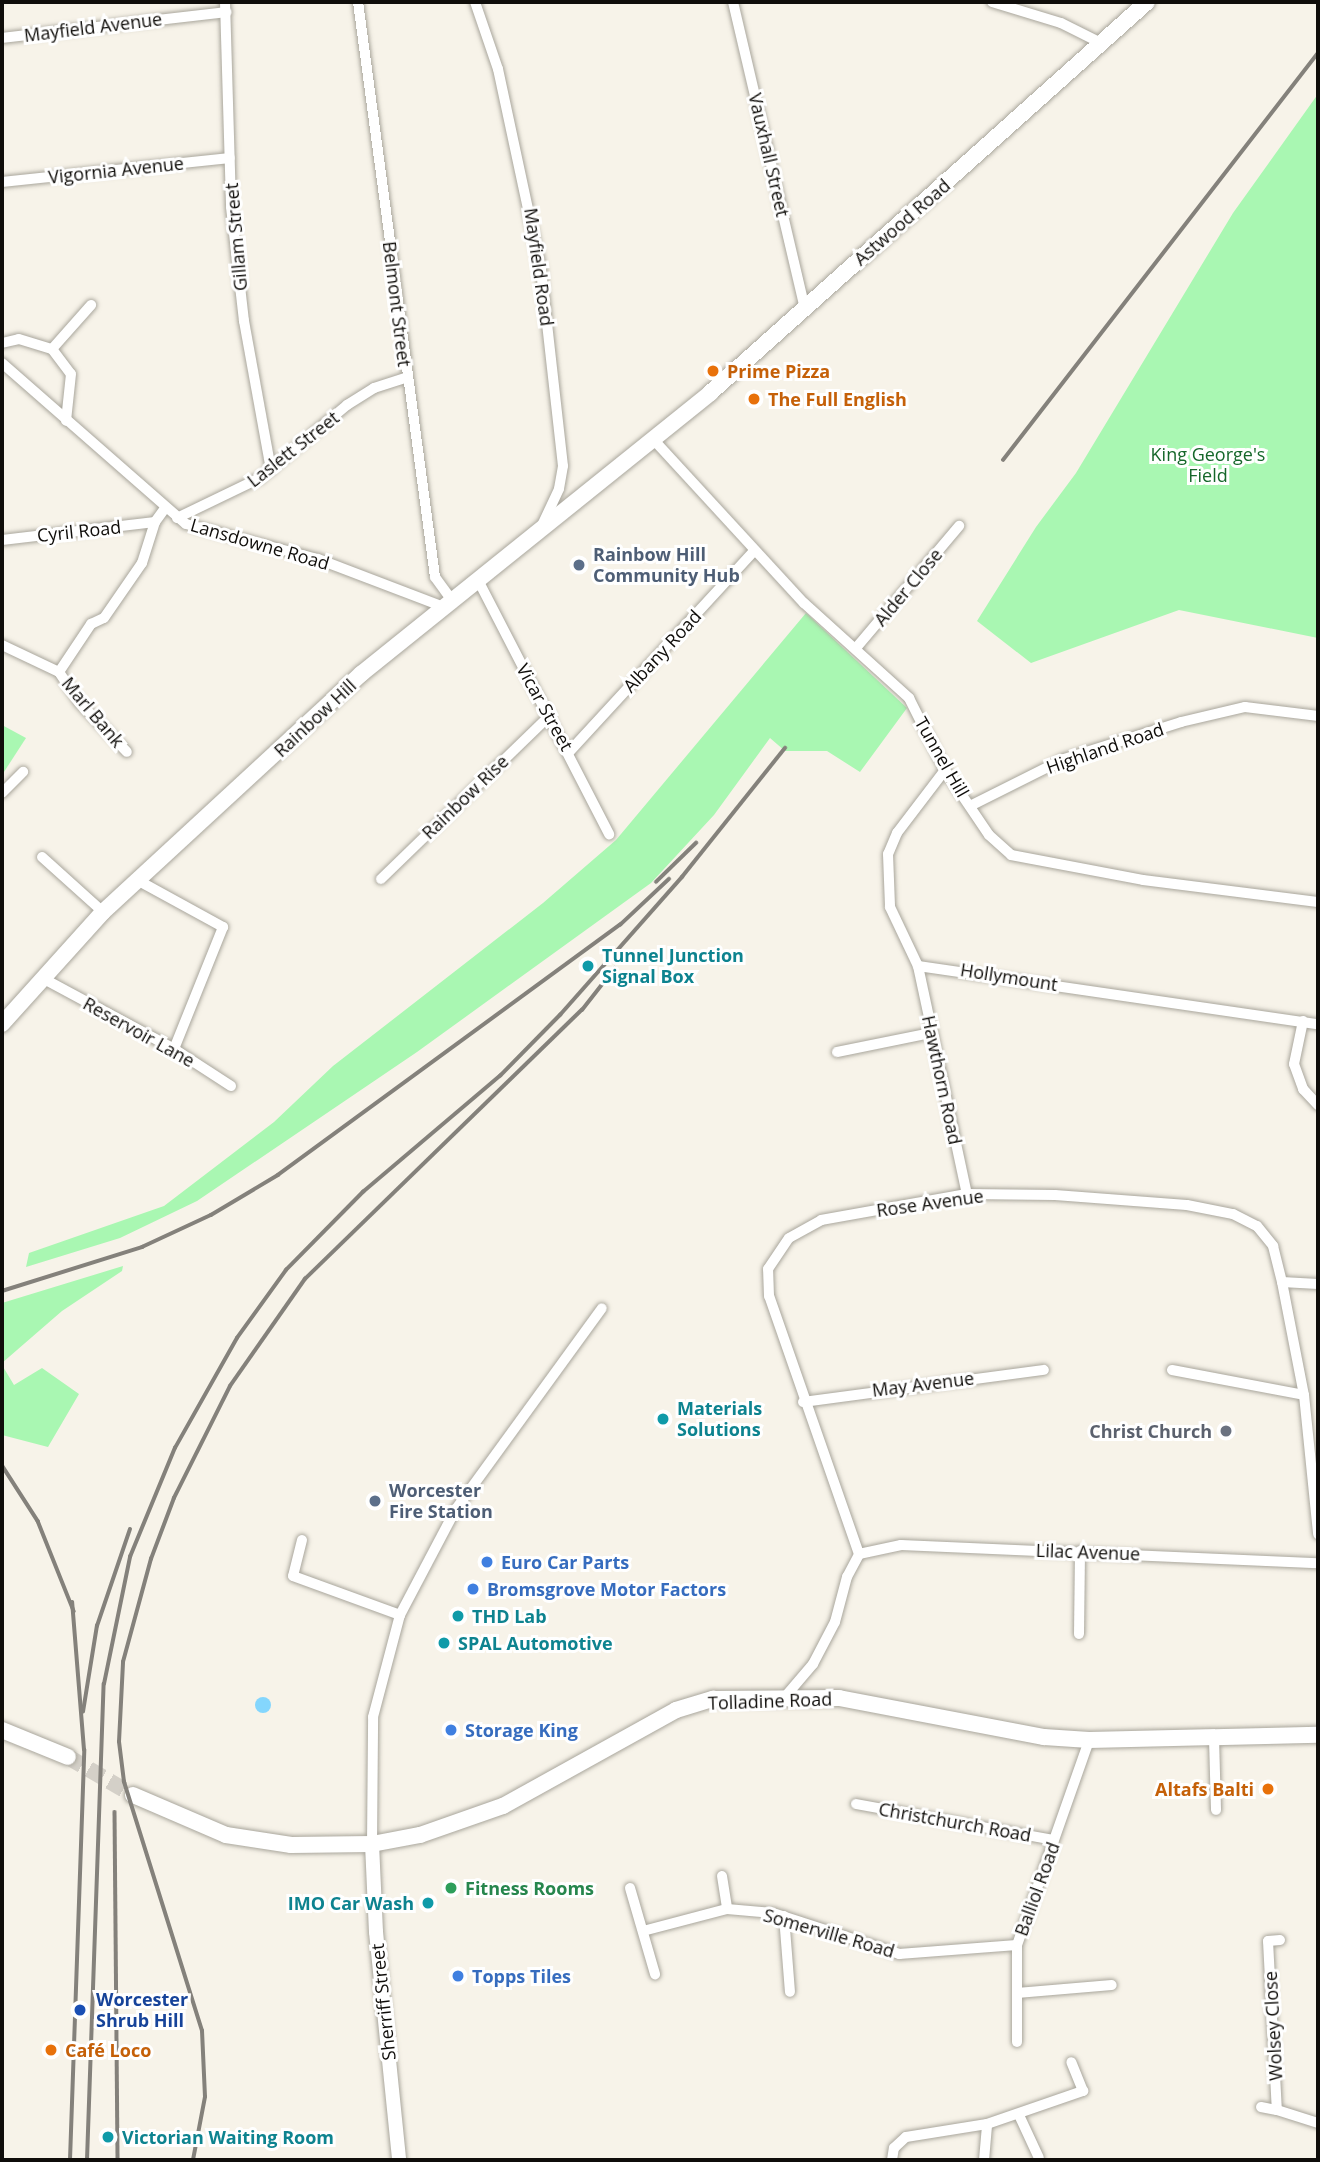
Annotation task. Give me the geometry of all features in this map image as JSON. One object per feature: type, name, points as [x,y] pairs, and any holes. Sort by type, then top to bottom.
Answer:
[{"type":"main road","name":"Astwood Road","points":[[653,439],[805,308],[1147,2]]},
{"type":"main road","name":"Rainbow Hill","points":[[2,1024],[46,980],[103,912],[361,674],[479,582],[653,439]]},
{"type":"main road","name":"Tolladine Road","points":[[133,1795],[226,1835],[291,1845],[372,1844],[420,1835],[503,1807],[676,1710],[713,1699],[839,1698],[1044,1737],[1089,1740],[1318,1735]]},
{"type":"main road","points":[[2,1730],[68,1757]]},
{"type":"street","name":"Belmont Street","points":[[358,2],[435,577],[448,604]]},
{"type":"street","name":"Mayfield Road","points":[[475,2],[498,69],[527,192],[552,358],[563,478],[538,533]]},
{"type":"street","name":"Vauxhall Street","points":[[733,2],[805,308]]},
{"type":"street","points":[[992,2],[1054,20],[1103,44]]},
{"type":"street","name":"Mayfield Avenue","points":[[2,38],[225,7]]},
{"type":"street","name":"Gillam Street","points":[[225,7],[230,158],[244,321],[271,470]]},
{"type":"street","name":"Vigornia Avenue","points":[[2,182],[230,158]]},
{"type":"street","points":[[52,349],[91,305]]},
{"type":"street","points":[[2,343],[19,339],[52,349],[71,374],[66,421]]},
{"type":"street","name":"Lansdowne Road","points":[[2,363],[177,518],[202,530],[318,559],[448,604]]},
{"type":"street","name":"Laslett Street","points":[[177,518],[237,492],[271,470],[348,405],[374,388],[407,377]]},
{"type":"street","name":"Tunnel Hill","points":[[653,439],[754,551],[909,698],[945,771],[989,835],[1011,855],[1143,880],[1318,902]]},
{"type":"street","points":[[2,645],[59,672],[91,624],[104,618],[142,563],[155,522],[165,508]]},
{"type":"street","name":"Cyril Road","points":[[2,540],[155,522]]},
{"type":"street","name":"Alder Close","points":[[856,648],[959,526]]},
{"type":"street","name":"Albany Road","points":[[570,751],[754,551]]},
{"type":"street","name":"Vicar Street","points":[[479,582],[570,751],[609,834]]},
{"type":"street","name":"Marl Bank","points":[[59,672],[79,702],[127,752]]},
{"type":"street","name":"Highland Road","points":[[970,806],[1064,759],[1245,707],[1318,716]]},
{"type":"street","name":"Rainbow Rise","points":[[381,879],[550,715]]},
{"type":"street","points":[[918,966],[890,907],[888,853],[897,833],[945,771]]},
{"type":"street","points":[[2,793],[23,772]]},
{"type":"street","points":[[42,857],[103,912]]},
{"type":"street","points":[[139,881],[223,928],[174,1049]]},
{"type":"street","name":"Hollymount","points":[[918,966],[1318,1024]]},
{"type":"street","name":"Hawthorn Road","points":[[918,966],[930,1033],[967,1194]]},
{"type":"street","name":"Reservoir Lane","points":[[46,980],[174,1049],[231,1086]]},
{"type":"street","points":[[1303,1021],[1294,1064],[1303,1090],[1318,1105]]},
{"type":"street","points":[[837,1052],[930,1033]]},
{"type":"street","name":"Rose Avenue","points":[[859,1554],[803,1402],[769,1296],[768,1269],[789,1238],[821,1220],[967,1194],[1055,1195],[1233,1214],[1257,1226],[1273,1246],[1282,1282],[1304,1395],[1318,1534]]},
{"type":"street","points":[[1282,1282],[1318,1284]]},
{"type":"street","points":[[372,1844],[369,1789],[373,1717],[400,1615],[456,1509],[603,1308]]},
{"type":"street","name":"May Avenue","points":[[803,1402],[1044,1370]]},
{"type":"street","points":[[1172,1370],[1304,1395]]},
{"type":"street","points":[[302,1540],[293,1576],[400,1615]]},
{"type":"street","name":"Lilac Avenue","points":[[859,1554],[901,1545],[1080,1550],[1318,1563]]},
{"type":"street","points":[[1079,1634],[1080,1550]]},
{"type":"street","points":[[784,1698],[813,1664],[835,1622],[847,1577],[859,1554]]},
{"type":"street","points":[[1214,1738],[1216,1810]]},
{"type":"street","name":"Balliol Road","points":[[1017,2042],[1017,1945],[1089,1740]]},
{"type":"street","name":"Christchurch Road","points":[[856,1804],[1054,1840]]},
{"type":"street","name":"Sherriff Street","points":[[372,1844],[376,1932],[400,2160]]},
{"type":"street","points":[[722,1876],[727,1909]]},
{"type":"street","points":[[630,1888],[655,1974]]},
{"type":"street","name":"Somerville Road","points":[[643,1931],[727,1909],[784,1916],[899,1954],[1017,1945]]},
{"type":"street","points":[[784,1916],[790,1992]]},
{"type":"street","name":"Wolsey Close","points":[[1277,2110],[1262,1941],[1280,1940]]},
{"type":"street","points":[[1017,1993],[1112,1985]]},
{"type":"street","points":[[892,2160],[894,2148],[905,2137],[987,2124],[1083,2091],[1071,2062]]},
{"type":"street","name":"Wolsey Close","points":[[1261,2107],[1318,2123]]},
{"type":"street","points":[[1019,2115],[1038,2159],[1052,2160]]},
{"type":"street","points":[[984,2160],[987,2124]]},
{"type":"green space","name":"King George's Field","points":[[1318,94],[1318,638],[1179,610],[1031,663],[977,621],[1036,527],[1076,473],[1233,213]]},
{"type":"green space","points":[[806,613],[907,708],[860,772],[827,751],[785,751],[770,738],[714,815],[651,883],[417,1052],[197,1201],[120,1238],[26,1267],[29,1253],[164,1206],[274,1122],[333,1066],[543,903],[616,840]]},
{"type":"green space","points":[[2,725],[26,738],[2,775]]},
{"type":"green space","points":[[123,1266],[122,1271],[62,1311],[2,1363],[2,1303]]},
{"type":"green space","points":[[2,1365],[14,1385],[42,1368],[79,1394],[48,1447],[2,1435]]},
{"type":"water","points":[[260,1697],[266,1697],[271,1705],[269,1711],[260,1713],[255,1708],[255,1702]]},
{"type":"tunnel","points":[[68,1757],[133,1795]]},
{"type":"railway","points":[[1003,460],[1318,53]]},
{"type":"railway","points":[[87,2160],[104,1684],[130,1557],[175,1448],[237,1338],[286,1270],[363,1192],[500,1076],[560,1015],[682,877],[785,748]]},
{"type":"railway","points":[[656,882],[696,843]]},
{"type":"railway","points":[[2,1291],[142,1247],[211,1215],[278,1175],[620,925],[669,879]]},
{"type":"railway","points":[[193,2160],[205,2097],[202,2031],[124,1782],[119,1742],[123,1662],[151,1559],[174,1498],[230,1386],[305,1279],[582,1010],[615,968]]},
{"type":"railway","points":[[2,1465],[38,1521],[74,1611]]},
{"type":"railway","points":[[83,1712],[97,1626],[130,1529]]},
{"type":"railway","points":[[70,2160],[84,1750],[72,1602]]},
{"type":"railway","points":[[115,1812],[118,2160]]},
{"type":"place","name":"Prime Pizza","points":[[713,371]]},
{"type":"place","name":"The Full English","points":[[754,399]]},
{"type":"place","name":"Rainbow Hill Community Hub","points":[[579,565]]},
{"type":"place","name":"Tunnel Junction Signal Box","points":[[588,966]]},
{"type":"place","name":"Materials Solutions","points":[[663,1419]]},
{"type":"place","name":"Christ Church","points":[[1226,1431]]},
{"type":"place","name":"Worcester Fire Station","points":[[375,1501]]},
{"type":"place","name":"Euro Car Parts","points":[[487,1562]]},
{"type":"place","name":"Bromsgrove Motor Factors","points":[[473,1589]]},
{"type":"place","name":"THD Lab","points":[[458,1616]]},
{"type":"place","name":"SPAL Automotive","points":[[444,1643]]},
{"type":"place","name":"Storage King","points":[[451,1730]]},
{"type":"place","name":"Altafs Balti","points":[[1268,1789]]},
{"type":"place","name":"Fitness Rooms","points":[[451,1888]]},
{"type":"place","name":"IMO Car Wash","points":[[428,1903]]},
{"type":"place","name":"Topps Tiles","points":[[458,1976]]},
{"type":"place","name":"Worcester Shrub Hill","points":[[80,2010]]},
{"type":"place","name":"Café Loco","points":[[51,2050]]},
{"type":"place","name":"Victorian Waiting Room","points":[[108,2137]]}]
